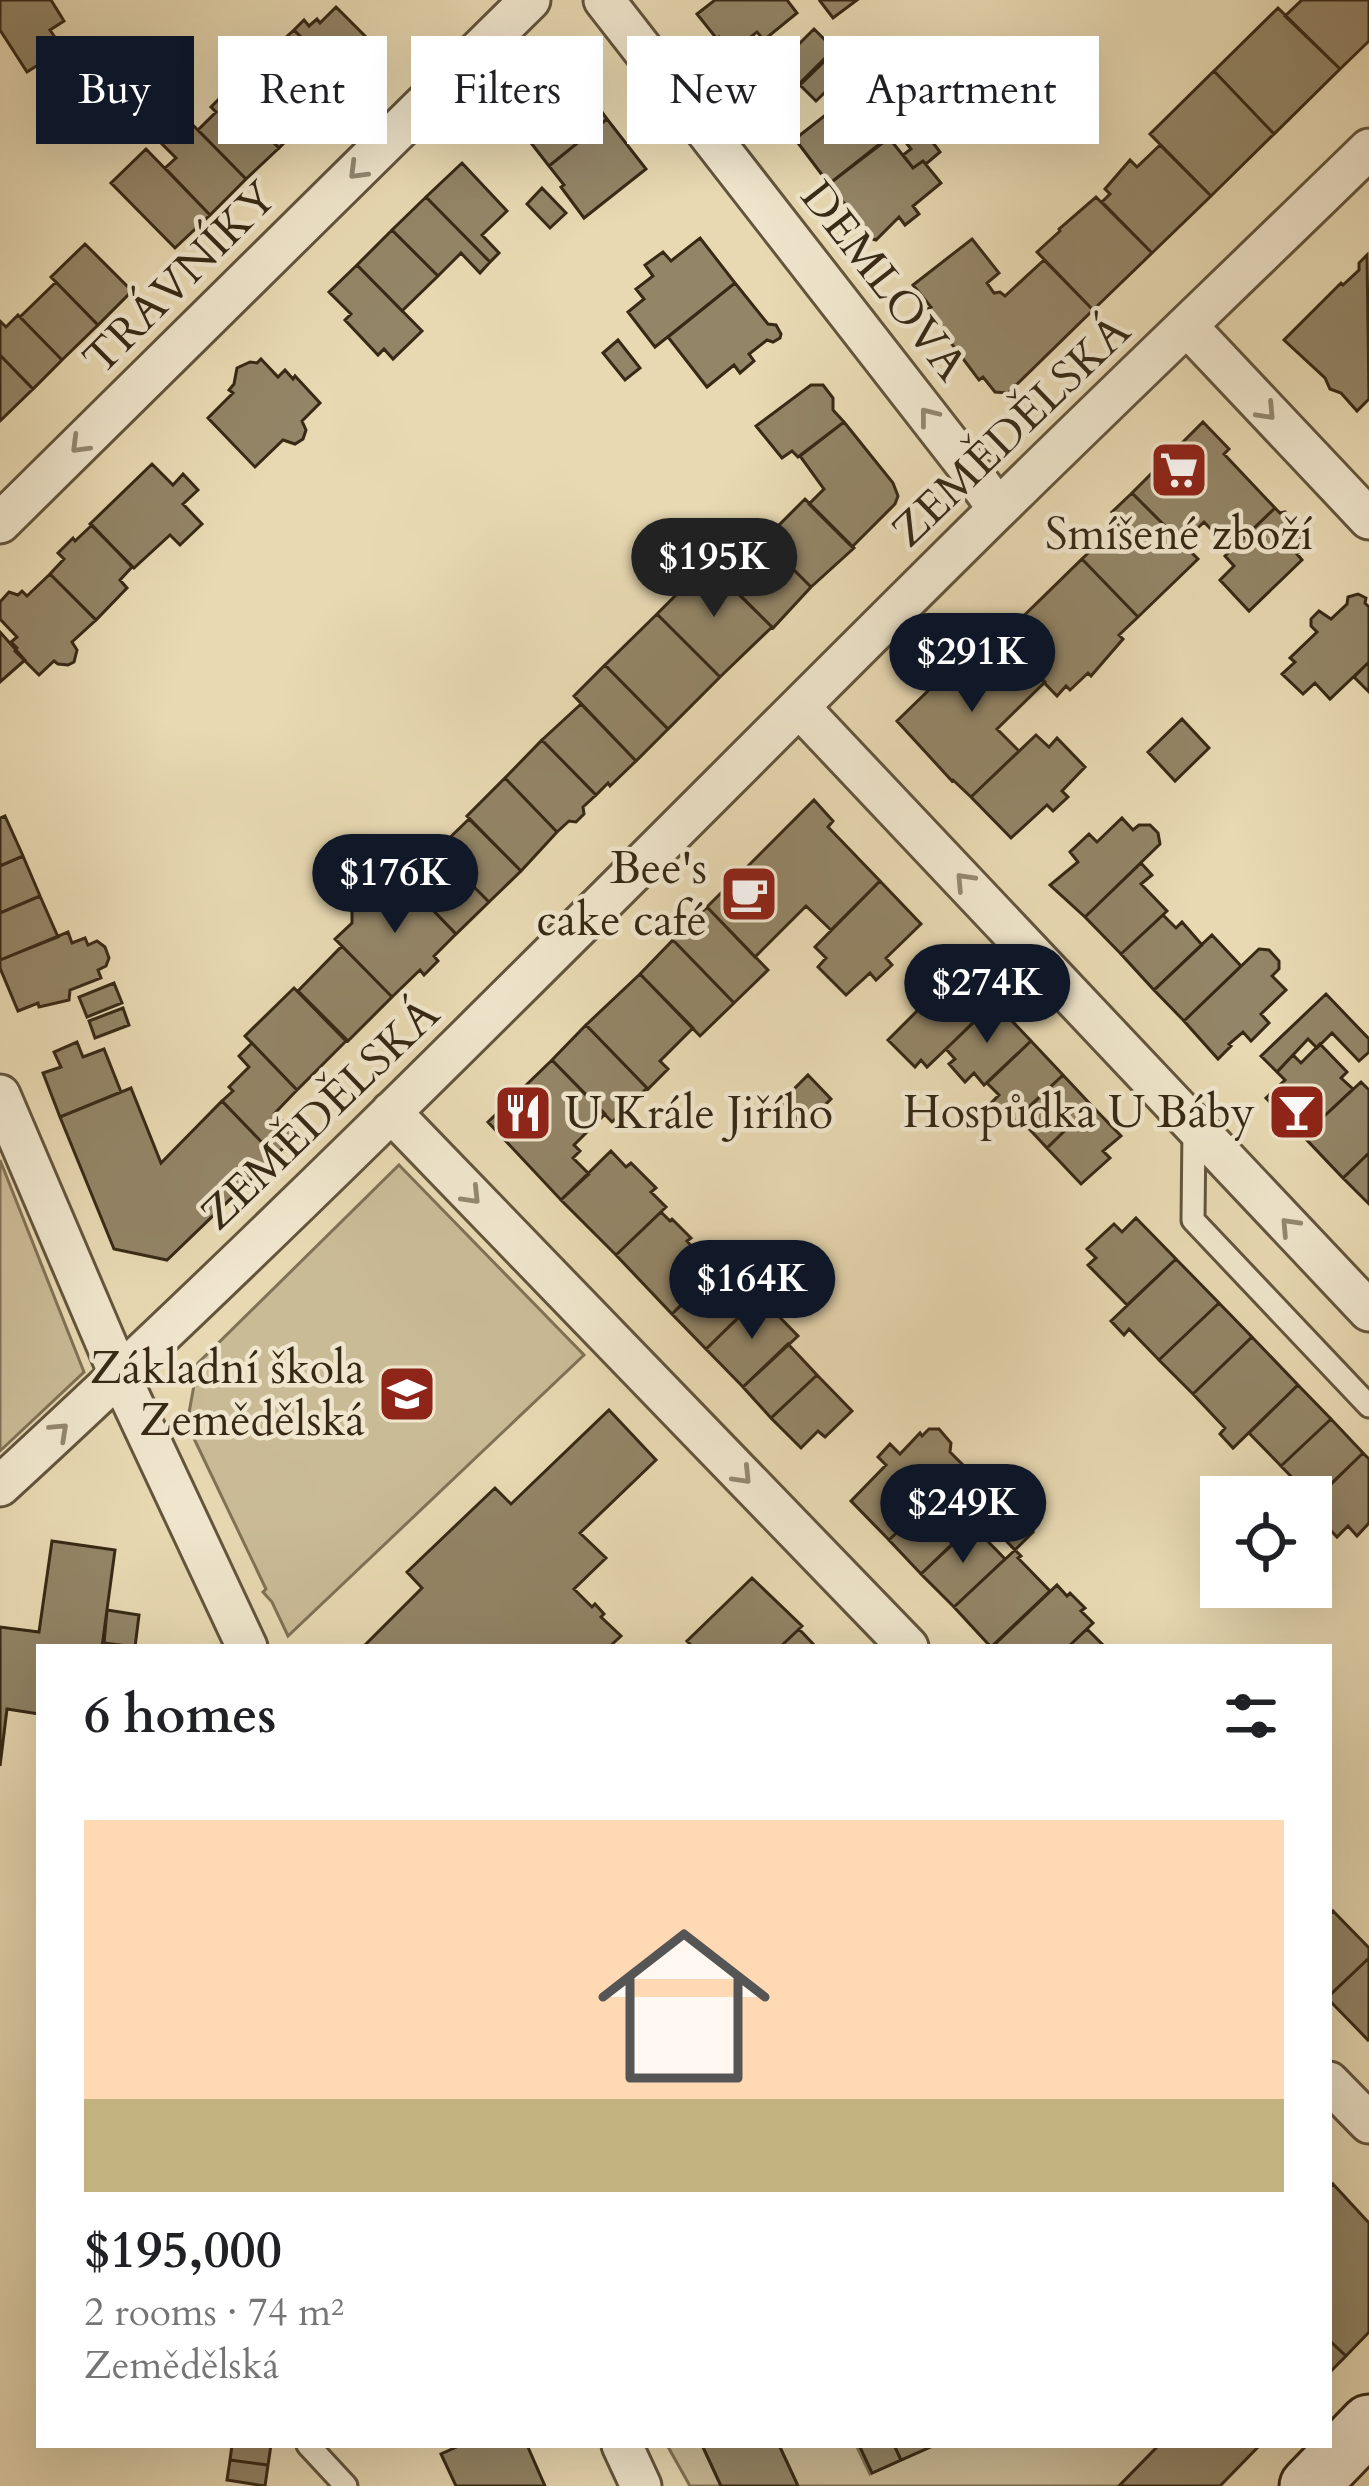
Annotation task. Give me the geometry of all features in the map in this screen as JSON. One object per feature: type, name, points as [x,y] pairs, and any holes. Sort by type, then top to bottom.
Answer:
[{"type":"main road","points":[[1309,2486],[1369,2424]]},
{"type":"street","name":"TRÁVNÍKY","points":[[0,524],[530,0]]},
{"type":"street","name":"DEMLOVA","points":[[604,0],[998,509]]},
{"type":"street","name":"ZEMĚDĚLSKÁ","points":[[0,1486],[391,1112],[998,509],[1369,149]]},
{"type":"street","points":[[1187,326],[1369,519]]},
{"type":"street","points":[[800,708],[1369,1311]]},
{"type":"street","points":[[0,1095],[120,1376],[246,1644]]},
{"type":"street","points":[[391,1112],[905,1644]]},
{"type":"street","points":[[1332,2084],[1369,2123]]},
{"type":"street","points":[[623,2448],[641,2486]]},
{"type":"lane","points":[[1194,1125],[1192,1220],[1369,1406]]},
{"type":"lane","points":[[311,2448],[346,2486]]},
{"type":"shaded area","points":[[0,1160],[84,1372],[0,1451]]},
{"type":"shaded area","points":[[399,1165],[584,1355],[288,1636],[263,1592],[266,1589],[187,1424],[198,1363]]},
{"type":"shaded area","points":[[669,2448],[703,2448],[721,2486],[690,2486]]},
{"type":"shaded area","points":[[780,2448],[857,2448],[870,2474],[928,2448],[1156,2448],[1119,2486],[798,2486]]},
{"type":"building","points":[[0,0],[51,0],[64,21],[50,30],[54,36],[36,36],[36,66],[27,72],[0,30]]},
{"type":"building","points":[[715,0],[787,0],[797,13],[769,36],[757,32],[715,36],[697,14]]},
{"type":"building","points":[[822,0],[857,0],[833,18]]},
{"type":"building","points":[[1302,0],[1369,0],[1369,41],[1340,69],[1285,16]]},
{"type":"building","points":[[336,7],[365,36],[300,36],[294,30],[304,20],[309,26],[317,19],[320,23]]},
{"type":"building","points":[[1278,8],[1340,69],[1274,134],[1214,71]]},
{"type":"building","points":[[814,29],[824,39],[824,59],[800,83],[800,43]]},
{"type":"building","points":[[824,62],[824,93],[816,101],[800,85]]},
{"type":"building","points":[[1214,71],[1274,134],[1211,196],[1150,134]]},
{"type":"building","points":[[218,100],[218,144],[275,144],[279,148],[246,179],[198,130],[216,112],[211,107]]},
{"type":"building","points":[[824,116],[824,144],[880,144],[829,184],[799,144],[800,135]]},
{"type":"building","points":[[607,119],[646,169],[584,218],[549,166],[576,144],[603,144]]},
{"type":"building","points":[[194,126],[246,179],[210,215],[165,168],[176,158],[162,144],[194,144]]},
{"type":"building","points":[[532,144],[576,144],[549,166]]},
{"type":"building","points":[[881,144],[894,144],[913,168],[923,161],[941,183],[913,206],[919,214],[905,225],[899,217],[876,240],[869,238],[829,184]]},
{"type":"building","points":[[907,144],[934,144],[940,152],[913,168],[903,155],[911,149]]},
{"type":"building","points":[[1160,145],[1211,196],[1152,253],[1102,202],[1110,194],[1105,189],[1130,160],[1137,167]]},
{"type":"building","points":[[146,149],[210,215],[175,248],[111,183]]},
{"type":"building","points":[[462,163],[507,211],[482,235],[499,253],[490,262],[426,197]]},
{"type":"building","points":[[542,188],[566,213],[550,228],[527,204]]},
{"type":"building","points":[[426,197],[490,262],[480,273],[461,253],[438,276],[392,230]]},
{"type":"building","points":[[1096,197],[1152,253],[1093,310],[1037,252]]},
{"type":"building","points":[[392,230],[438,276],[402,311],[357,265]]},
{"type":"building","points":[[700,238],[735,283],[655,347],[628,312],[644,299],[636,289],[653,276],[645,265],[663,252],[671,261]]},
{"type":"building","points":[[972,239],[999,273],[987,283],[994,293],[1005,296],[1044,260],[1093,310],[1008,393],[995,392],[983,377],[979,380],[913,285]]},
{"type":"building","points":[[85,244],[132,291],[98,325],[51,277]]},
{"type":"building","points":[[1367,255],[1369,399],[1357,411],[1284,340],[1359,270]]},
{"type":"building","points":[[357,265],[422,331],[393,359],[384,349],[378,355],[345,320],[351,314],[329,292]]},
{"type":"building","points":[[56,282],[98,325],[62,360],[20,317]]},
{"type":"building","points":[[735,283],[768,324],[776,325],[780,338],[767,340],[749,354],[754,361],[740,373],[734,365],[707,387],[668,337]]},
{"type":"building","points":[[18,315],[62,360],[33,389],[0,355],[0,321],[6,327]]},
{"type":"building","points":[[618,340],[640,368],[625,380],[603,353]]},
{"type":"building","points":[[0,355],[33,389],[0,421]]},
{"type":"building","points":[[261,359],[278,377],[285,370],[293,379],[295,376],[320,403],[302,421],[303,439],[295,444],[283,440],[255,467],[208,418],[233,393],[229,390],[237,368]]},
{"type":"building","points":[[811,385],[823,385],[833,398],[833,410],[844,422],[798,457],[792,451],[782,458],[756,426]]},
{"type":"building","points":[[844,422],[893,483],[898,496],[852,547],[809,504],[824,489],[800,456]]},
{"type":"building","points":[[1203,422],[1229,449],[1224,454],[1275,508],[1231,550],[1204,522],[1182,543],[1132,493]]},
{"type":"building","points":[[152,464],[173,485],[183,474],[198,490],[183,504],[202,524],[180,545],[170,535],[134,568],[90,524]]},
{"type":"building","points":[[1132,493],[1198,559],[1138,617],[1082,559],[1121,521],[1112,512]]},
{"type":"building","points":[[805,499],[854,548],[811,587],[764,540]]},
{"type":"building","points":[[1275,508],[1285,512],[1305,536],[1297,554],[1302,560],[1249,611],[1220,580],[1234,566],[1225,556]]},
{"type":"building","points":[[92,525],[132,567],[120,580],[127,588],[96,620],[50,574],[64,559],[58,553]]},
{"type":"building","points":[[764,540],[811,587],[773,628],[723,579]]},
{"type":"building","points":[[1082,559],[1138,617],[1119,635],[1123,639],[1091,676],[1088,673],[1057,696],[1001,638]]},
{"type":"building","points":[[708,563],[772,627],[720,677],[657,614]]},
{"type":"building","points":[[50,574],[96,620],[72,642],[77,650],[74,662],[54,661],[39,675],[15,651],[11,642],[17,637],[0,619],[0,602],[9,592],[18,595],[22,591],[27,596]]},
{"type":"building","points":[[1358,594],[1369,607],[1369,662],[1330,699],[1315,683],[1303,694],[1282,674],[1295,662],[1290,658],[1317,632],[1311,619],[1319,611],[1331,619],[1348,597]]},
{"type":"building","points":[[657,614],[720,677],[668,729],[605,665]]},
{"type":"building","points":[[0,632],[25,660],[0,682]]},
{"type":"building","points":[[1001,638],[1045,682],[997,729],[1019,751],[971,797],[897,721],[970,650],[979,659]]},
{"type":"building","points":[[1369,662],[1369,692],[1354,677]]},
{"type":"building","points":[[605,665],[668,729],[636,761],[574,696]]},
{"type":"building","points":[[581,704],[636,761],[596,795],[542,740]]},
{"type":"building","points":[[1182,719],[1209,748],[1175,781],[1148,752]]},
{"type":"building","points":[[1036,735],[1049,747],[1057,738],[1085,767],[1062,791],[1068,797],[1053,811],[1047,805],[1011,838],[971,797]]},
{"type":"building","points":[[542,740],[596,795],[576,822],[569,821],[557,832],[505,778]]},
{"type":"building","points":[[505,778],[557,832],[521,871],[467,816]]},
{"type":"building","points":[[814,800],[833,821],[828,827],[880,881],[831,930],[806,906],[755,957],[707,907]]},
{"type":"building","points":[[5,816],[23,856],[0,866],[0,818]]},
{"type":"building","points":[[1122,818],[1133,830],[1150,825],[1160,844],[1085,917],[1050,885],[1078,862],[1070,852],[1089,834],[1097,842]]},
{"type":"building","points":[[469,819],[521,871],[489,902],[437,850]]},
{"type":"building","points":[[437,850],[489,902],[456,934],[406,882]]},
{"type":"building","points":[[23,856],[40,896],[0,913],[0,866]]},
{"type":"building","points":[[1141,863],[1152,875],[1141,884],[1167,911],[1121,954],[1085,917]]},
{"type":"building","points":[[399,875],[456,934],[434,956],[438,961],[424,975],[420,970],[392,997],[335,939],[352,923],[352,908],[365,895],[378,896]]},
{"type":"building","points":[[880,881],[921,924],[886,958],[892,965],[876,980],[870,973],[846,995],[818,967],[826,958],[815,947]]},
{"type":"building","points":[[40,896],[58,937],[0,960],[0,913]]},
{"type":"building","points":[[707,907],[768,970],[734,1003],[673,940]]},
{"type":"building","points":[[1163,915],[1176,928],[1182,922],[1202,945],[1154,990],[1121,954]]},
{"type":"building","points":[[68,932],[72,943],[85,938],[88,945],[97,941],[105,947],[109,958],[98,970],[101,978],[70,990],[69,1000],[39,1007],[38,1003],[18,1011],[0,960]]},
{"type":"building","points":[[1212,935],[1241,966],[1184,1021],[1154,990]]},
{"type":"building","points":[[673,940],[734,1003],[700,1036],[640,974]]},
{"type":"building","points":[[342,946],[392,997],[348,1041],[298,991]]},
{"type":"building","points":[[1259,949],[1269,950],[1279,961],[1272,976],[1286,990],[1261,1014],[1269,1023],[1251,1041],[1243,1032],[1218,1059],[1184,1021]]},
{"type":"building","points":[[963,968],[996,1001],[927,1067],[921,1060],[915,1067],[888,1040],[919,1009],[915,1006],[935,987],[939,992]]},
{"type":"building","points":[[640,974],[693,1028],[660,1061],[668,1069],[648,1089],[586,1025]]},
{"type":"building","points":[[114,983],[122,1003],[87,1017],[79,997]]},
{"type":"building","points":[[294,988],[346,1041],[297,1090],[245,1036]]},
{"type":"building","points":[[1326,994],[1369,1039],[1369,1052],[1359,1061],[1332,1033],[1317,1048],[1308,1039],[1277,1072],[1261,1056]]},
{"type":"building","points":[[994,1002],[1031,1041],[984,1085],[974,1073],[965,1082],[949,1064],[955,1059],[946,1049]]},
{"type":"building","points":[[123,1008],[129,1025],[95,1038],[89,1021]]},
{"type":"building","points":[[586,1025],[647,1088],[612,1122],[552,1060]]},
{"type":"building","points":[[1031,1041],[1063,1075],[1008,1127],[988,1106],[999,1095],[987,1083]]},
{"type":"building","points":[[77,1042],[83,1057],[104,1049],[121,1092],[60,1117],[43,1073],[61,1067],[54,1052]]},
{"type":"building","points":[[252,1043],[297,1090],[275,1113],[296,1136],[275,1156],[222,1101],[249,1067],[239,1056]]},
{"type":"building","points":[[1320,1044],[1347,1072],[1341,1078],[1353,1089],[1303,1136],[1266,1098],[1285,1080],[1277,1072],[1293,1055],[1301,1063]]},
{"type":"building","points":[[552,1060],[605,1114],[574,1145],[580,1151],[573,1158],[589,1174],[561,1200],[488,1122]]},
{"type":"building","points":[[808,1075],[831,1099],[803,1126],[781,1102]]},
{"type":"building","points":[[1063,1075],[1091,1105],[1047,1148],[1018,1117]]},
{"type":"building","points":[[1361,1082],[1369,1090],[1369,1153],[1343,1178],[1303,1136]]},
{"type":"building","points":[[131,1088],[161,1163],[222,1101],[275,1156],[167,1260],[114,1249],[60,1117]]},
{"type":"building","points":[[1091,1105],[1121,1136],[1103,1151],[1110,1158],[1081,1184],[1047,1148]]},
{"type":"building","points":[[611,1151],[656,1188],[651,1192],[666,1207],[616,1255],[561,1200]]},
{"type":"building","points":[[1369,1153],[1369,1204],[1343,1178]]},
{"type":"building","points":[[661,1212],[691,1238],[687,1241],[714,1272],[672,1314],[616,1255]]},
{"type":"building","points":[[1136,1218],[1176,1259],[1127,1305],[1088,1265],[1096,1258],[1087,1249],[1114,1224],[1122,1232]]},
{"type":"building","points":[[734,1254],[748,1269],[736,1280],[755,1301],[706,1349],[672,1314]]},
{"type":"building","points":[[1176,1259],[1219,1303],[1159,1360],[1129,1329],[1124,1335],[1111,1321]]},
{"type":"building","points":[[760,1297],[798,1336],[743,1387],[706,1349]]},
{"type":"building","points":[[1219,1303],[1252,1337],[1193,1394],[1159,1360]]},
{"type":"building","points":[[1252,1337],[1298,1385],[1233,1448],[1220,1434],[1225,1428],[1193,1394]]},
{"type":"building","points":[[788,1344],[817,1375],[771,1418],[743,1387]]},
{"type":"building","points":[[817,1375],[852,1411],[825,1437],[818,1431],[801,1448],[771,1418]]},
{"type":"building","points":[[1298,1385],[1331,1419],[1281,1466],[1249,1433]]},
{"type":"building","points":[[609,1410],[656,1460],[580,1533],[606,1558],[574,1589],[592,1607],[595,1604],[621,1636],[612,1644],[366,1644],[422,1588],[407,1572],[495,1488],[511,1504]]},
{"type":"building","points":[[1331,1419],[1363,1453],[1332,1483],[1332,1476],[1291,1476],[1281,1466]]},
{"type":"building","points":[[929,1429],[939,1429],[951,1443],[950,1452],[965,1467],[889,1540],[851,1501],[886,1465],[878,1457],[890,1444],[900,1454]]},
{"type":"building","points":[[1363,1453],[1369,1459],[1369,1523],[1357,1536],[1348,1526],[1337,1537],[1332,1532],[1332,1483]]},
{"type":"building","points":[[934,1497],[968,1530],[921,1574],[889,1540]]},
{"type":"building","points":[[1006,1505],[1033,1532],[1015,1550],[988,1522]]},
{"type":"building","points":[[972,1525],[1005,1559],[954,1607],[921,1574]]},
{"type":"building","points":[[52,1541],[115,1550],[102,1644],[36,1644],[36,1714],[7,1709],[0,1766],[0,1627],[39,1632]]},
{"type":"building","points":[[1015,1550],[1050,1591],[994,1644],[988,1644],[954,1607]]},
{"type":"building","points":[[752,1578],[802,1626],[783,1644],[687,1641]]},
{"type":"building","points":[[1057,1585],[1085,1608],[1081,1611],[1093,1623],[1071,1644],[995,1644]]},
{"type":"building","points":[[107,1610],[139,1615],[135,1644],[104,1643]]},
{"type":"building","points":[[799,1629],[813,1644],[783,1644]]},
{"type":"building","points":[[1087,1629],[1102,1644],[1071,1644]]},
{"type":"building","points":[[1332,1912],[1369,1948],[1369,1958],[1332,1993]]},
{"type":"building","points":[[1369,1958],[1368,2040],[1332,2003],[1332,1993]]},
{"type":"building","points":[[1332,2185],[1369,2223],[1369,2332],[1346,2356],[1332,2343]]},
{"type":"building","points":[[1332,2343],[1346,2356],[1332,2370]]},
{"type":"building","points":[[232,2448],[271,2448],[268,2465],[230,2460]]},
{"type":"building","points":[[454,2448],[528,2448],[545,2486],[456,2486],[441,2454]]},
{"type":"building","points":[[703,2448],[780,2448],[798,2486],[721,2486]]},
{"type":"building","points":[[860,2448],[895,2448],[901,2460],[872,2473]]},
{"type":"building","points":[[895,2448],[928,2448],[901,2460]]},
{"type":"building","points":[[1156,2448],[1257,2448],[1220,2486],[1119,2486]]},
{"type":"building","points":[[230,2460],[268,2465],[265,2486],[227,2480]]},
{"type":"place","name":"Smíšené zboží","points":[[1179,470]]},
{"type":"place","name":"Bee's cake café","points":[[749,894]]},
{"type":"place","name":"Hospůdka U Báby","points":[[1297,1112]]},
{"type":"place","name":"U Krále Jiřího","points":[[523,1113]]},
{"type":"place","name":"Základní škola Zemědělská","points":[[407,1394]]}]
